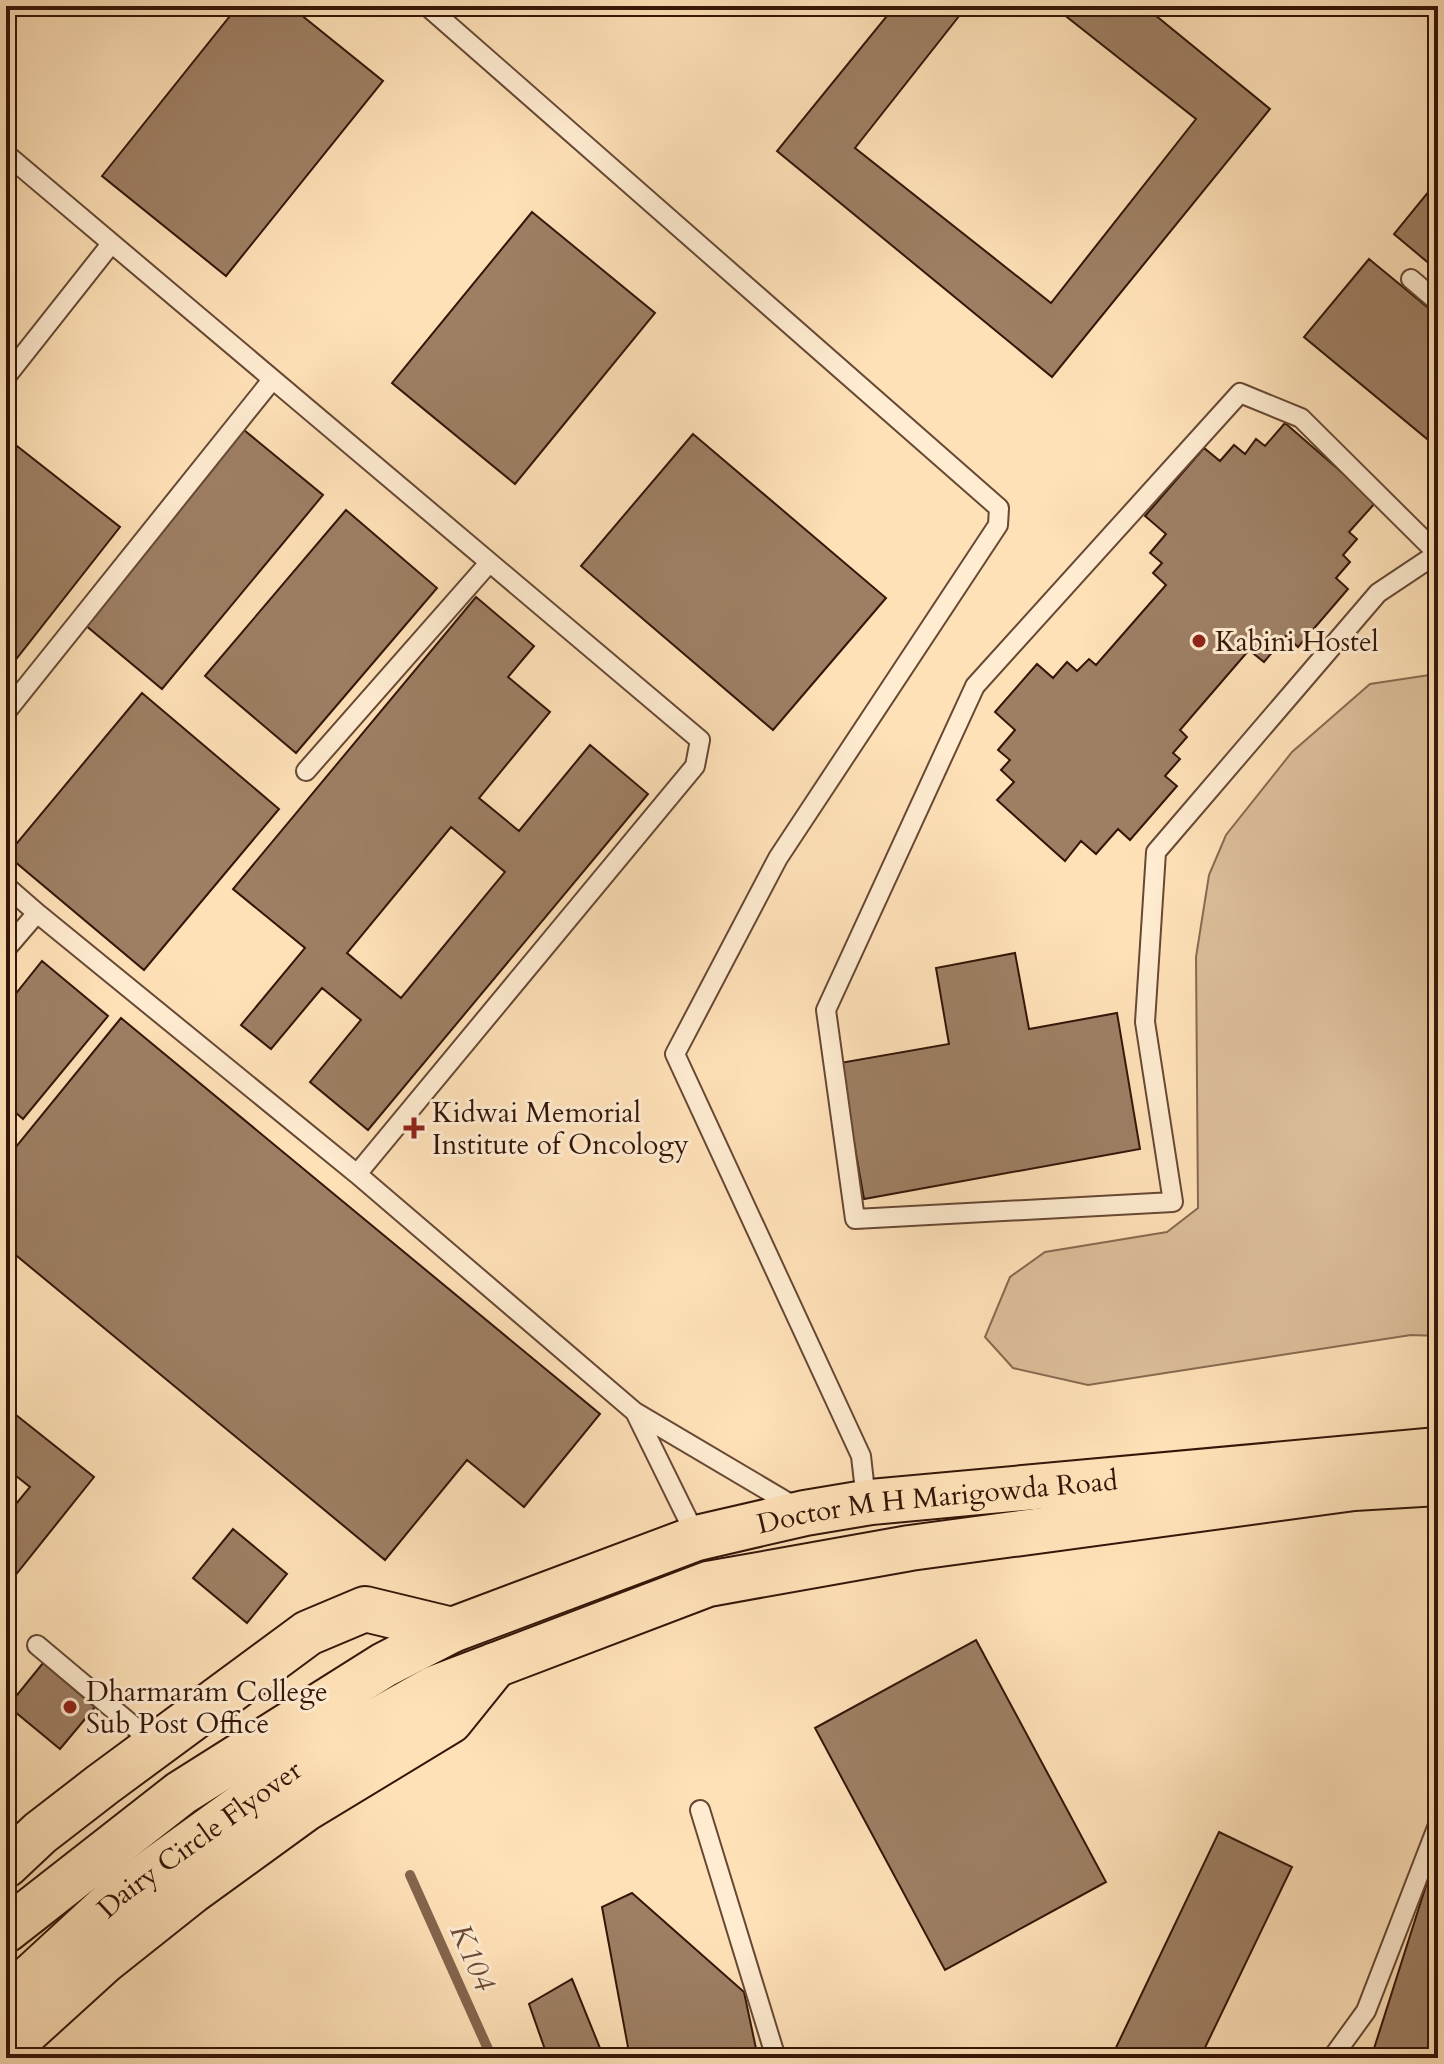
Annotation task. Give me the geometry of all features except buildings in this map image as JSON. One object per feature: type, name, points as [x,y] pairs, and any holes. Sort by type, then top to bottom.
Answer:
[{"type":"main road","name":"Doctor M H Marigowda Road","points":[[452,1630],[697,1538],[805,1513],[871,1502],[1438,1450]]},
{"type":"main road","name":"Doctor M H Marigowda Road","points":[[496,1663],[708,1584],[958,1542],[1354,1488],[1438,1483]]},
{"type":"main road","points":[[6,1865],[40,1833],[308,1633],[365,1609],[452,1630]]},
{"type":"main road","name":"Dairy Circle Flyover","points":[[6,1930],[181,1793],[359,1680],[452,1630]]},
{"type":"main road","name":"Dairy Circle Flyover","points":[[6,2000],[122,1893],[303,1762],[435,1688],[496,1663]]},
{"type":"main road","points":[[6,2050],[104,1961],[205,1882],[305,1809],[450,1721],[496,1663]]},
{"type":"lane","points":[[427,6],[999,508],[998,525],[778,858],[675,1054],[861,1456],[865,1491],[871,1502]]},
{"type":"lane","points":[[6,154],[700,740],[700,755],[695,766],[357,1174]]},
{"type":"lane","points":[[6,377],[111,244]]},
{"type":"lane","points":[[1411,279],[1438,302]]},
{"type":"lane","points":[[6,712],[272,380]]},
{"type":"lane","points":[[1240,393],[1301,418],[1438,553],[1378,593],[1156,852],[1145,1022],[1173,1202],[855,1219],[826,1010],[975,686],[1240,393]]},
{"type":"lane","points":[[306,771],[489,563]]},
{"type":"lane","points":[[6,886],[357,1174],[635,1412],[805,1513]]},
{"type":"lane","points":[[6,949],[37,913]]},
{"type":"lane","points":[[635,1412],[697,1538]]},
{"type":"lane","points":[[37,1645],[156,1745]]},
{"type":"lane","points":[[700,1810],[776,2058]]},
{"type":"lane","points":[[1332,2058],[1366,2011],[1438,1825]]},
{"type":"shaded area","points":[[1429,675],[1438,687],[1438,1336],[1411,1335],[1088,1385],[1013,1368],[985,1337],[1010,1277],[1045,1252],[1167,1232],[1198,1208],[1196,957],[1209,875],[1226,835],[1292,752],[1370,684]]},
{"type":"waterway","name":"K104","points":[[410,1875],[492,2058]]},
{"type":"place","name":"Kabini Hostel","points":[[1199,641]]},
{"type":"place","name":"Kidwai Memorial Institute of Oncology","points":[[414,1128]]},
{"type":"place","name":"Dharmaram College Sub Post Office","points":[[70,1707]]}]
